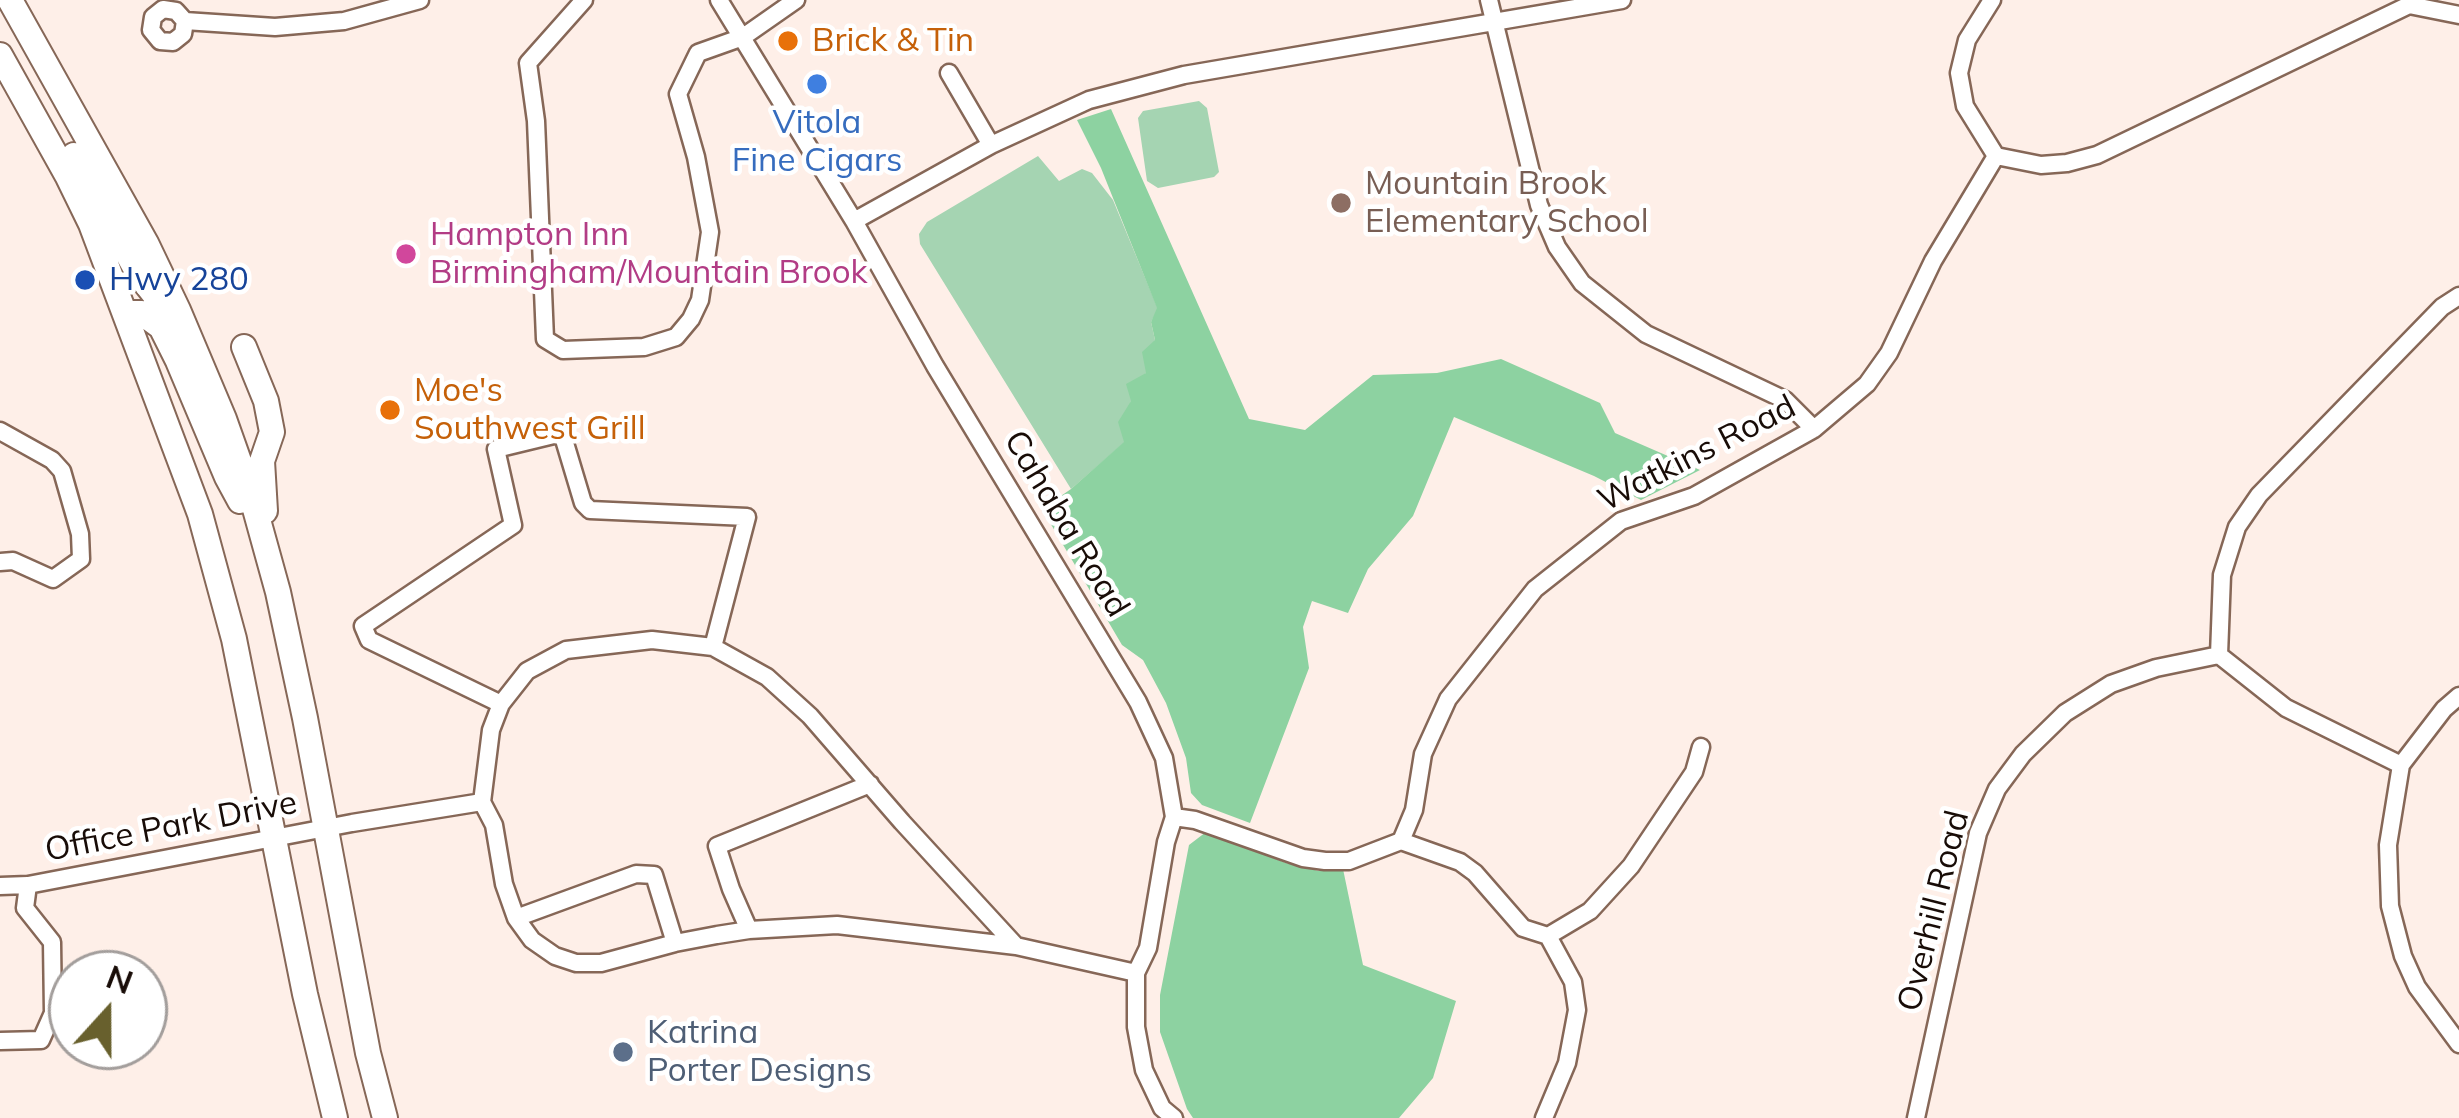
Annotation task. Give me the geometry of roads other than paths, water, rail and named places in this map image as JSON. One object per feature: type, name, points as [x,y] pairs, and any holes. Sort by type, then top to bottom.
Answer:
[{"type":"highway","points":[[10,0],[124,200],[178,310],[252,498],[287,634],[385,1118]]},
{"type":"highway","points":[[0,51],[30,87],[81,167],[140,275],[154,294],[178,310]]},
{"type":"highway","points":[[0,51],[76,193],[200,514],[251,723],[304,994],[335,1118]]},
{"type":"highway","points":[[125,313],[142,313],[160,327],[227,477],[265,544]]},
{"type":"highway","points":[[244,347],[266,401],[272,432],[262,461],[265,544]]},
{"type":"street","points":[[184,21],[274,26],[344,21],[420,0]]},
{"type":"street","points":[[584,0],[529,63],[536,121],[545,338],[563,350],[644,347],[676,337],[691,319],[700,300],[710,232],[678,94],[698,53],[743,37],[796,0]]},
{"type":"street","name":"Cahaba Road","points":[[719,0],[1138,702],[1164,758],[1174,817],[1148,948],[1136,973],[1136,1027],[1144,1070],[1162,1108],[1174,1118]]},
{"type":"street","points":[[1489,0],[1539,205],[1558,247],[1582,283],[1646,334],[1786,400],[1814,429]]},
{"type":"street","points":[[854,221],[991,145],[1089,100],[1184,75],[1622,0]]},
{"type":"street","points":[[1992,0],[1967,40],[1959,73],[1965,106],[1996,156],[2041,165],[2097,155],[2414,3],[2459,15]]},
{"type":"street","points":[[949,73],[991,145]]},
{"type":"street","name":"Watkins Road","points":[[1401,841],[1414,810],[1423,754],[1448,700],[1535,589],[1621,521],[1694,496],[1814,429],[1867,384],[1889,353],[1933,261],[1996,156]]},
{"type":"street","points":[[2401,765],[2286,708],[2218,655],[2222,575],[2237,527],[2259,495],[2442,307],[2459,296]]},
{"type":"street","points":[[0,431],[62,470],[80,534],[81,559],[53,579],[13,561],[0,562]]},
{"type":"street","points":[[501,704],[369,640],[362,626],[513,525],[496,449],[562,433],[583,503],[590,510],[746,517],[713,646]]},
{"type":"street","points":[[1016,946],[810,716],[767,677],[713,646],[652,640],[566,650],[527,671],[501,704],[491,730],[482,802],[494,825],[504,884],[516,918],[532,940],[555,956],[576,963],[601,963],[749,930],[837,925],[1016,946],[1136,973]]},
{"type":"street","name":"Overhill Road","points":[[1916,1118],[1977,837],[1997,789],[2023,754],[2065,713],[2111,684],[2156,668],[2218,655]]},
{"type":"street","points":[[2459,696],[2401,765],[2388,845],[2390,906],[2403,956],[2417,987],[2459,1045]]},
{"type":"street","points":[[1548,936],[1590,910],[1631,866],[1694,772],[1701,747]]},
{"type":"street","points":[[749,930],[717,846],[870,784]]},
{"type":"street","name":"Office Park Drive","points":[[0,886],[28,885],[482,802]]},
{"type":"street","points":[[1174,817],[1303,858],[1349,861],[1401,841],[1460,862],[1475,873],[1523,928],[1548,936],[1573,982],[1577,1010],[1567,1063],[1544,1118]]},
{"type":"street","points":[[516,918],[636,874],[654,875],[675,943]]},
{"type":"street","name":"Office Park Drive","points":[[0,1041],[41,1040],[52,1013],[52,941],[25,908],[28,885]]},
{"type":"place","name":"Brick & Tin","points":[[788,41]]},
{"type":"place","name":"Vitola Fine Cigars","points":[[817,84]]},
{"type":"place","name":"Mountain Brook Elementary School","points":[[1341,203]]},
{"type":"place","name":"Hampton Inn Birmingham/Mountain Brook","points":[[406,254]]},
{"type":"place","name":"Hwy 280","points":[[85,280]]},
{"type":"place","name":"Moe's Southwest Grill","points":[[390,410]]},
{"type":"place","name":"Katrina Porter Designs","points":[[623,1052]]}]
